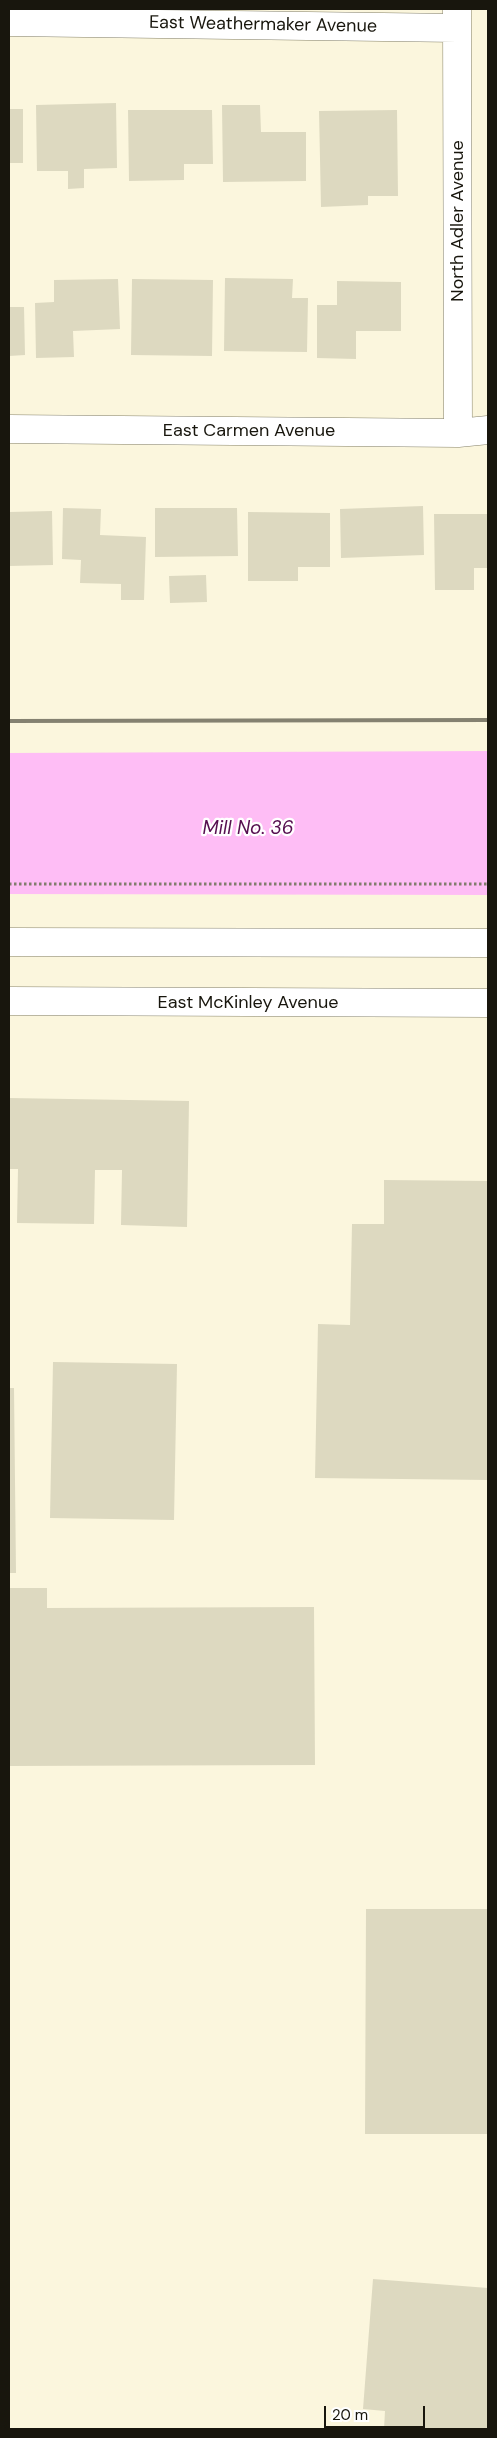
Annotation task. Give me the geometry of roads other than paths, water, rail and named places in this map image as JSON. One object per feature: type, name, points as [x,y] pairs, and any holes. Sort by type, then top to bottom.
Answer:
[{"type":"street","name":"East Weathermaker Avenue","points":[[9,22],[457,18]]},
{"type":"street","name":"North Adler Avenue","points":[[457,18],[458,433]]},
{"type":"street","name":"East Carmen Avenue","points":[[9,429],[458,433],[488,430]]},
{"type":"street","points":[[9,942],[488,943]]},
{"type":"street","name":"East McKinley Avenue","points":[[9,1001],[488,1003]]},
{"type":"water","name":"Mill No. 36","points":[[488,751],[488,895],[9,894],[9,753]]},
{"type":"railway","points":[[9,721],[488,720]]}]
